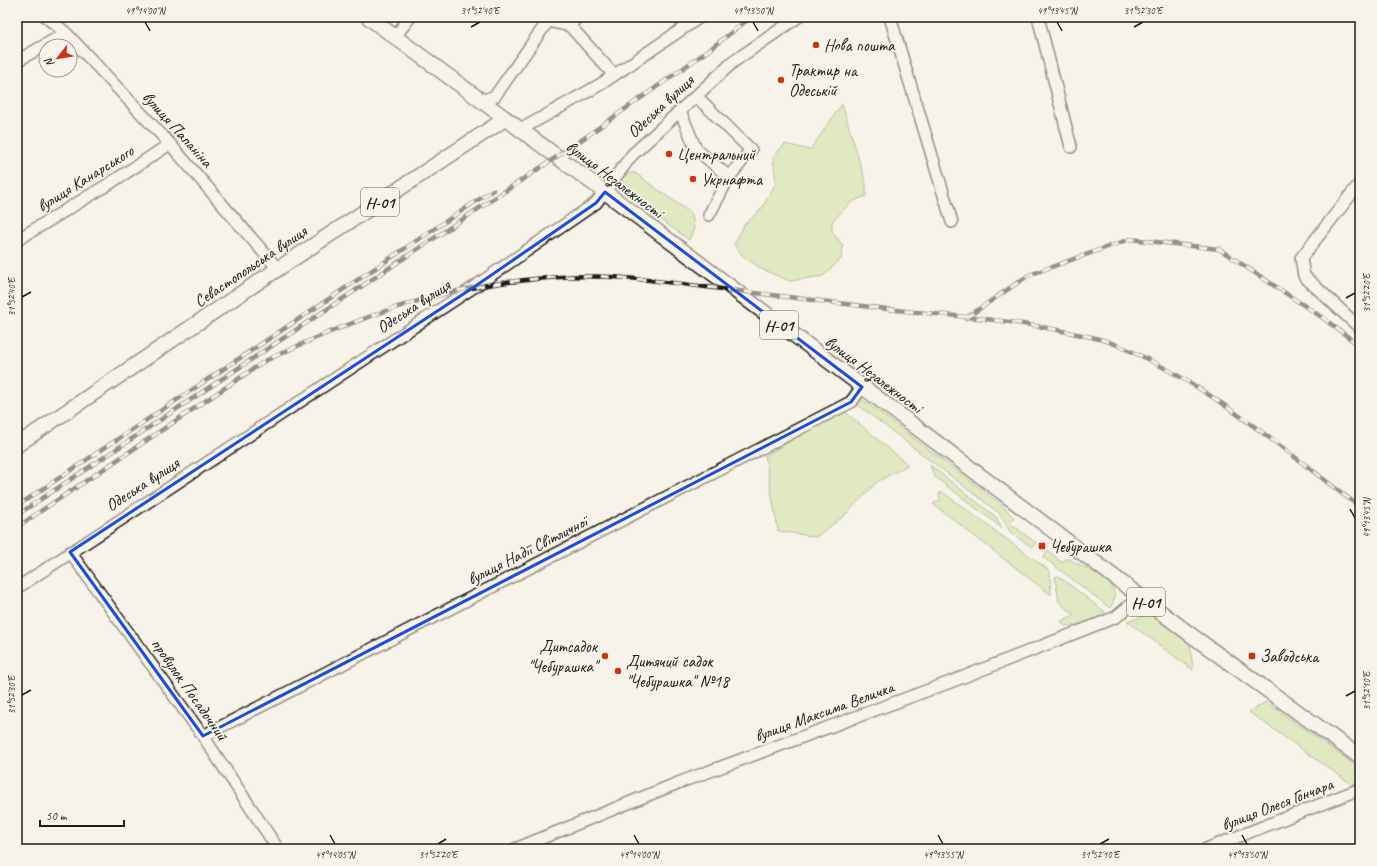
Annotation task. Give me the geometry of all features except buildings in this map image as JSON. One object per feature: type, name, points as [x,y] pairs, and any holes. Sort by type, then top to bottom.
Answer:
[{"type":"main road","name":"вулиця Незалежності","points":[[368,17],[605,192],[862,388],[1272,696],[1360,757]]},
{"type":"main road","name":"Севастопольська вулиця","points":[[17,445],[278,269],[505,119]]},
{"type":"street","name":"вулиця Папаніна","points":[[46,17],[66,34],[170,144],[278,269]]},
{"type":"street","points":[[395,37],[410,17]]},
{"type":"street","points":[[520,130],[614,76],[700,17]]},
{"type":"street","name":"Одеська вулиця","points":[[17,588],[474,286],[596,203],[632,155],[696,96],[734,62],[798,17]]},
{"type":"street","points":[[890,17],[952,222]]},
{"type":"street","points":[[1038,17],[1071,147]]},
{"type":"street","points":[[481,101],[495,96],[548,21],[573,21],[614,76]]},
{"type":"street","points":[[17,61],[66,34]]},
{"type":"street","points":[[696,96],[751,150],[729,178],[709,215]]},
{"type":"street","points":[[680,111],[696,148],[729,178]]},
{"type":"street","name":"вулиця Канарського","points":[[17,240],[112,182],[170,144]]},
{"type":"street","points":[[1360,183],[1301,258],[1304,276],[1360,328]]},
{"type":"street","name":"вулиця Надії Світличної","points":[[203,736],[851,402],[862,388]]},
{"type":"street","name":"провулок Посадочний","points":[[70,552],[203,736],[278,849]]},
{"type":"street","name":"вулиця Максима Величка","points":[[515,849],[678,783],[953,681],[1116,617],[1140,597]]},
{"type":"street","name":"вулиця Олеся Гончара","points":[[1206,849],[1360,789]]},
{"type":"highlighted area","points":[[605,192],[862,387],[851,402],[203,736],[70,552],[474,287],[596,203]]},
{"type":"green space","points":[[842,104],[866,183],[866,196],[851,202],[832,222],[832,232],[843,245],[841,259],[823,276],[790,281],[761,269],[742,255],[734,245],[744,225],[762,208],[776,183],[773,157],[785,144],[810,150]]},
{"type":"green space","points":[[629,173],[635,173],[692,214],[694,228],[689,240],[616,187],[623,177]]},
{"type":"green space","points":[[862,399],[1001,504],[1014,518],[1010,523],[1036,543],[1032,547],[1011,533],[999,513],[858,405]]},
{"type":"green space","points":[[843,410],[908,465],[877,482],[844,516],[816,537],[778,531],[765,456]]},
{"type":"green space","points":[[930,465],[996,517],[1002,528],[934,476]]},
{"type":"green space","points":[[942,492],[1050,571],[1051,595],[933,504],[940,500],[939,494]]},
{"type":"green space","points":[[1048,550],[1062,563],[1066,558],[1096,573],[1112,586],[1114,597],[1110,608],[1043,557]]},
{"type":"green space","points":[[1058,576],[1105,612],[1098,618],[1086,623],[1068,626],[1064,625],[1061,621],[1074,615],[1059,602],[1055,577]]},
{"type":"green space","points":[[1150,615],[1190,643],[1193,670],[1127,621]]},
{"type":"green space","points":[[1266,702],[1355,765],[1359,770],[1354,786],[1249,712]]},
{"type":"railway","points":[[17,515],[567,150],[709,50],[751,17]]},
{"type":"railway","points":[[17,506],[493,190]]},
{"type":"railway","points":[[966,318],[1029,275],[1130,239],[1219,249],[1323,318],[1360,346]]},
{"type":"railway","points":[[17,527],[265,361],[302,344],[373,315],[445,294],[520,280],[579,276],[652,280],[887,309],[1003,321],[1049,328],[1092,337],[1112,343],[1146,358],[1210,396],[1271,439],[1360,507]]},
{"type":"place","name":"Нова пошта","points":[[816,45]]},
{"type":"place","name":"Трактир на Одеській","points":[[781,80]]},
{"type":"place","name":"Центральний","points":[[669,154]]},
{"type":"place","name":"Укрнафта","points":[[693,179]]},
{"type":"place","name":"Чебурашка","points":[[1042,546]]},
{"type":"place","name":"Дитсадок \"Чебурашка\"","points":[[605,656]]},
{"type":"place","name":"Заводська","points":[[1252,656]]},
{"type":"place","name":"Дитячий садок \"Чебурашка\" №18","points":[[618,671]]}]
